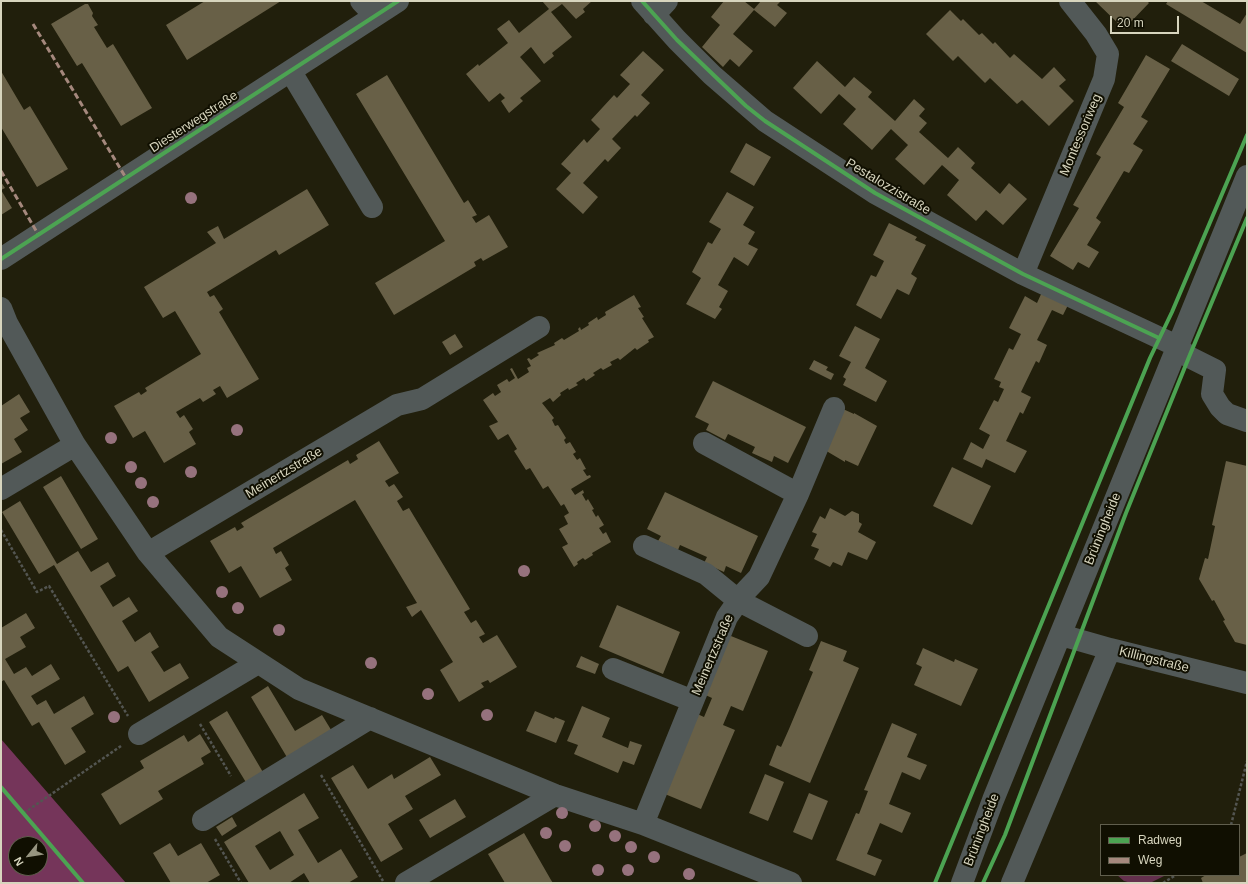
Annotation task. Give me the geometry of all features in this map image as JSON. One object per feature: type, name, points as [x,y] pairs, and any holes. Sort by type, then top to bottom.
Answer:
[{"type":"street","name":"Diesterwegstraße","points":[[1,259],[291,72],[368,9],[398,1]]},
{"type":"street","name":"Montessoriweg","points":[[1023,274],[1104,80],[1108,54],[1096,34],[1070,1]]},
{"type":"street","name":"Pestalozzistraße","points":[[655,6],[712,75],[765,121],[875,194],[1023,274],[1177,346],[1189,357],[1215,370],[1212,394],[1220,407],[1227,414],[1247,421]]},
{"type":"street","points":[[291,72],[372,207]]},
{"type":"street","name":"Brüningheide","points":[[962,883],[993,800],[1247,176]]},
{"type":"street","points":[[1,308],[7,323],[75,445],[148,553],[219,637],[299,689],[555,795],[643,824],[791,883]]},
{"type":"street","name":"Meinertzstraße","points":[[148,553],[397,405],[422,399],[539,327]]},
{"type":"street","name":"Meinertzstraße","points":[[643,824],[727,617],[759,577],[798,494],[834,408]]},
{"type":"street","points":[[704,444],[798,494]]},
{"type":"street","points":[[1,489],[75,445]]},
{"type":"street","points":[[644,546],[706,574],[739,601],[807,636]]},
{"type":"street","name":"Killingstraße","points":[[1061,635],[1110,649],[1247,683]]},
{"type":"street","points":[[1012,883],[1110,649]]},
{"type":"street","points":[[139,734],[258,663]]},
{"type":"street","points":[[613,669],[693,701]]},
{"type":"street","points":[[204,820],[370,718]]},
{"type":"street","points":[[406,883],[555,795]]},
{"type":"path","points":[[1,530],[37,592],[49,586],[139,734],[24,812]]},
{"type":"path","points":[[188,705],[243,796]]},
{"type":"path","points":[[309,755],[385,883]]},
{"type":"path","points":[[1231,824],[1247,761]]},
{"type":"path","points":[[204,820],[241,883]]},
{"type":"path","points":[[1163,883],[1174,876]]},
{"type":"shaded area","points":[[1,739],[126,883],[1,883]]},
{"type":"shaded area","points":[[1118,876],[1164,876],[1150,883],[1131,883],[1124,881]]},
{"type":"building","points":[[205,1],[281,1],[187,60],[166,25]]},
{"type":"building","points":[[542,1],[592,1],[583,9],[585,12],[576,19],[562,4],[551,12],[572,37],[552,53],[554,56],[544,64],[531,47],[520,57],[541,81],[520,98],[523,101],[509,113],[501,101],[505,98],[500,93],[489,102],[466,74],[478,64],[479,66],[508,43],[497,29],[509,20],[519,33],[549,9]]},
{"type":"building","points":[[724,1],[744,1],[754,9],[761,1],[781,1],[777,5],[787,13],[775,27],[754,10],[733,34],[753,51],[739,67],[730,59],[723,67],[702,47],[720,25],[711,17]]},
{"type":"building","points":[[1095,1],[1147,1],[1149,3],[1124,29]]},
{"type":"building","points":[[1168,1],[1201,1],[1240,24],[1247,13],[1247,53],[1166,4]]},
{"type":"building","points":[[85,4],[88,4],[93,13],[92,16],[98,25],[94,27],[107,48],[113,44],[152,108],[121,126],[82,63],[77,66],[51,24]]},
{"type":"building","points":[[950,10],[961,21],[963,19],[979,35],[982,33],[993,44],[995,42],[1010,58],[1014,54],[1042,79],[1054,67],[1066,80],[1059,86],[1074,101],[1049,126],[1022,100],[1017,104],[990,78],[985,83],[958,56],[953,61],[926,34]]},
{"type":"building","points":[[1182,44],[1239,79],[1229,96],[1171,61]]},
{"type":"building","points":[[643,51],[664,70],[641,95],[650,103],[637,117],[635,115],[612,139],[621,148],[608,162],[605,159],[583,183],[598,197],[583,214],[556,189],[571,173],[561,164],[584,139],[587,143],[600,129],[591,120],[614,95],[617,98],[630,84],[620,75]]},
{"type":"building","points":[[1146,55],[1170,69],[1141,117],[1148,121],[1133,144],[1143,150],[1129,173],[1124,171],[1096,218],[1101,222],[1087,245],[1099,252],[1089,268],[1078,262],[1073,270],[1050,256],[1079,208],[1073,205],[1101,157],[1096,154],[1124,107],[1118,103]]},
{"type":"building","points":[[817,61],[845,87],[854,77],[872,92],[868,97],[895,121],[914,99],[925,109],[919,116],[927,123],[919,132],[948,158],[958,147],[975,163],[971,168],[1000,194],[1009,183],[1027,199],[1003,225],[986,210],[976,221],[947,195],[959,180],[942,165],[924,185],[895,159],[908,145],[891,129],[872,150],[843,124],[856,109],[839,94],[821,114],[793,88]]},
{"type":"building","points":[[1,71],[24,110],[30,106],[68,169],[37,187],[1,127]]},
{"type":"building","points":[[387,75],[464,203],[468,200],[477,215],[472,217],[476,223],[489,215],[508,247],[483,261],[481,258],[474,262],[476,266],[394,315],[375,283],[445,241],[356,94]]},
{"type":"building","points":[[746,143],[771,157],[754,186],[730,172]]},
{"type":"building","points":[[1,182],[5,188],[1,190]]},
{"type":"building","points":[[307,189],[329,225],[279,255],[276,250],[207,292],[210,297],[214,295],[223,309],[219,312],[259,379],[227,398],[220,386],[213,390],[216,394],[203,402],[200,398],[176,412],[180,418],[184,415],[193,429],[189,432],[196,444],[164,463],[145,431],[133,438],[114,406],[139,392],[141,395],[147,391],[145,388],[201,354],[175,311],[163,318],[144,287],[216,243],[207,232],[218,226],[224,239]]},
{"type":"building","points":[[1,190],[12,208],[1,215]]},
{"type":"building","points":[[727,192],[754,207],[743,225],[755,232],[748,244],[758,249],[748,266],[734,257],[718,285],[728,291],[719,307],[722,309],[715,319],[686,304],[701,278],[692,272],[708,242],[712,244],[721,229],[709,222]]},
{"type":"building","points":[[889,223],[917,237],[915,240],[926,245],[911,274],[917,278],[909,295],[897,289],[881,319],[856,305],[871,275],[876,277],[884,261],[873,255]]},
{"type":"building","points":[[1042,292],[1068,305],[1063,315],[1052,310],[1037,340],[1047,345],[1039,363],[1036,361],[1021,392],[1031,397],[1023,414],[1020,412],[1006,441],[1027,451],[1015,473],[986,459],[982,468],[963,459],[971,442],[983,449],[990,435],[979,429],[994,400],[998,402],[1004,389],[999,387],[1001,382],[994,379],[1009,348],[1013,350],[1021,334],[1009,328],[1025,296],[1037,303]]},
{"type":"building","points":[[634,295],[641,307],[638,308],[644,317],[642,318],[654,337],[648,340],[649,342],[637,350],[635,348],[620,360],[618,358],[610,362],[612,365],[603,370],[601,368],[593,373],[595,375],[586,381],[584,378],[576,383],[578,385],[569,390],[568,388],[560,393],[561,395],[553,402],[550,398],[542,403],[554,418],[552,420],[555,426],[558,425],[566,438],[564,440],[566,444],[570,442],[576,452],[573,454],[577,460],[580,458],[586,469],[583,470],[587,476],[590,475],[591,477],[571,489],[575,495],[583,490],[584,493],[582,494],[586,501],[588,499],[594,509],[592,510],[596,517],[598,515],[604,525],[599,528],[603,534],[606,532],[611,542],[592,553],[593,555],[585,560],[583,558],[577,562],[578,564],[574,567],[562,547],[568,544],[559,529],[568,524],[564,516],[569,513],[564,504],[561,506],[548,486],[543,489],[530,468],[526,470],[514,451],[517,449],[508,434],[498,440],[489,426],[498,422],[483,400],[493,393],[495,396],[501,392],[497,385],[507,379],[509,382],[515,378],[510,369],[512,368],[518,379],[529,372],[527,368],[531,366],[527,359],[529,358],[531,360],[539,355],[537,353],[555,345],[554,343],[562,338],[564,340],[579,331],[578,329],[580,327],[581,330],[597,317],[598,320],[606,315],[605,312]]},
{"type":"building","points":[[855,326],[880,339],[865,368],[887,381],[876,402],[843,385],[846,379],[843,377],[851,362],[839,356]]},
{"type":"building","points":[[455,334],[463,347],[450,355],[442,342]]},
{"type":"building","points":[[814,360],[828,367],[826,370],[834,374],[831,380],[809,369]]},
{"type":"building","points":[[713,381],[806,427],[788,463],[774,456],[772,462],[752,453],[755,447],[728,434],[725,440],[706,430],[709,424],[695,417]]},
{"type":"building","points":[[19,394],[30,412],[20,418],[28,430],[14,439],[22,452],[1,464],[1,406]]},
{"type":"building","points":[[843,409],[854,413],[877,426],[858,466],[845,460],[845,462],[823,449]]},
{"type":"building","points":[[379,441],[399,473],[385,481],[389,487],[394,484],[403,497],[397,501],[403,511],[409,508],[470,609],[464,612],[471,623],[476,620],[485,634],[479,637],[483,643],[497,635],[517,667],[490,683],[488,680],[481,683],[484,687],[459,702],[440,670],[453,662],[421,610],[412,617],[406,607],[417,603],[355,500],[273,548],[276,554],[281,551],[289,565],[285,568],[292,580],[260,598],[241,566],[229,573],[210,541],[235,527],[237,531],[244,527],[241,523],[348,460],[350,464],[358,459],[356,455]]},
{"type":"building","points":[[1226,461],[1247,466],[1247,645],[1235,642],[1223,621],[1225,620],[1214,600],[1212,601],[1199,579],[1205,558],[1208,559],[1215,526],[1212,525]]},
{"type":"building","points":[[952,467],[991,486],[972,525],[933,506]]},
{"type":"building","points":[[61,476],[98,539],[81,549],[43,487]]},
{"type":"building","points":[[665,492],[758,536],[741,573],[726,566],[724,572],[704,563],[707,557],[680,545],[678,550],[658,541],[661,536],[647,529]]},
{"type":"building","points":[[20,501],[57,564],[78,551],[91,572],[108,562],[116,576],[100,586],[113,607],[129,597],[138,611],[122,621],[135,642],[150,632],[159,647],[151,652],[164,672],[180,663],[189,678],[149,702],[128,666],[118,672],[54,565],[39,574],[2,512]]},
{"type":"building","points":[[830,508],[845,516],[852,511],[859,514],[859,522],[862,524],[858,532],[876,542],[867,560],[848,552],[842,566],[833,562],[830,567],[814,559],[819,549],[811,546],[817,534],[812,532],[820,516],[825,519]]},
{"type":"building","points":[[617,605],[680,632],[663,674],[599,647]]},
{"type":"building","points":[[26,613],[35,628],[20,637],[26,647],[5,659],[14,674],[26,667],[32,676],[51,664],[60,679],[31,696],[37,705],[46,700],[54,714],[84,696],[94,714],[71,728],[86,752],[65,765],[39,722],[32,726],[4,680],[1,682],[1,628]]},
{"type":"building","points":[[726,634],[768,651],[743,711],[731,706],[723,725],[735,730],[701,809],[660,792],[693,712],[704,717],[712,698],[701,693]]},
{"type":"building","points":[[821,641],[847,651],[843,661],[859,668],[810,783],[769,765],[777,745],[781,747],[813,672],[809,670]]},
{"type":"building","points":[[923,648],[954,662],[955,659],[978,669],[961,706],[914,685],[922,667],[916,664]]},
{"type":"building","points":[[581,656],[599,664],[595,674],[576,667]]},
{"type":"building","points":[[268,686],[295,731],[322,715],[333,733],[288,759],[251,697]]},
{"type":"building","points":[[582,706],[610,718],[602,737],[628,748],[630,741],[642,745],[634,765],[623,761],[618,773],[574,754],[578,745],[567,741]]},
{"type":"building","points":[[227,711],[264,774],[247,784],[209,722]]},
{"type":"building","points":[[535,711],[554,719],[555,717],[565,721],[556,743],[526,731]]},
{"type":"building","points":[[892,723],[917,734],[907,757],[927,765],[920,780],[902,772],[889,804],[911,813],[902,833],[880,823],[867,854],[882,860],[875,876],[836,860],[856,813],[859,814],[868,791],[864,790]]},
{"type":"building","points":[[200,734],[211,752],[201,758],[204,764],[158,791],[163,799],[120,825],[101,794],[144,768],[140,761],[184,735],[188,742]]},
{"type":"building","points":[[430,757],[441,775],[405,796],[413,809],[388,824],[403,849],[381,862],[331,778],[353,765],[368,789],[392,774],[394,779]]},
{"type":"building","points":[[765,774],[784,782],[768,821],[749,813]]},
{"type":"building","points":[[304,793],[319,818],[298,830],[318,863],[341,849],[358,877],[348,883],[310,883],[304,873],[289,883],[249,883],[224,842]],"holes":[[[280,831],[294,855],[270,870],[255,846]]]},
{"type":"building","points":[[809,793],[828,801],[812,840],[793,832]]},
{"type":"building","points":[[455,799],[466,817],[430,838],[419,820]]},
{"type":"building","points":[[232,817],[237,826],[222,836],[216,827]]},
{"type":"building","points":[[524,833],[553,883],[505,883],[488,854]]},
{"type":"building","points":[[170,843],[178,856],[201,843],[220,875],[206,883],[171,883],[153,853]]},
{"type":"building","points":[[1247,853],[1247,883],[1203,883],[1201,878],[1204,876],[1240,876],[1240,856]]},
{"type":"marked path","points":[[33,24],[126,178]]},
{"type":"marked path","points":[[1,171],[38,234]]},
{"type":"cycle path","points":[[1,259],[398,1]]},
{"type":"cycle path","points":[[642,1],[677,40],[746,106],[765,121],[875,193],[1023,274],[1159,338]]},
{"type":"cycle path","points":[[935,883],[1150,358],[1172,312],[1247,135]]},
{"type":"cycle path","points":[[983,883],[1005,835],[1126,513],[1247,218]]},
{"type":"cycle path","points":[[1,787],[83,883]]}]
